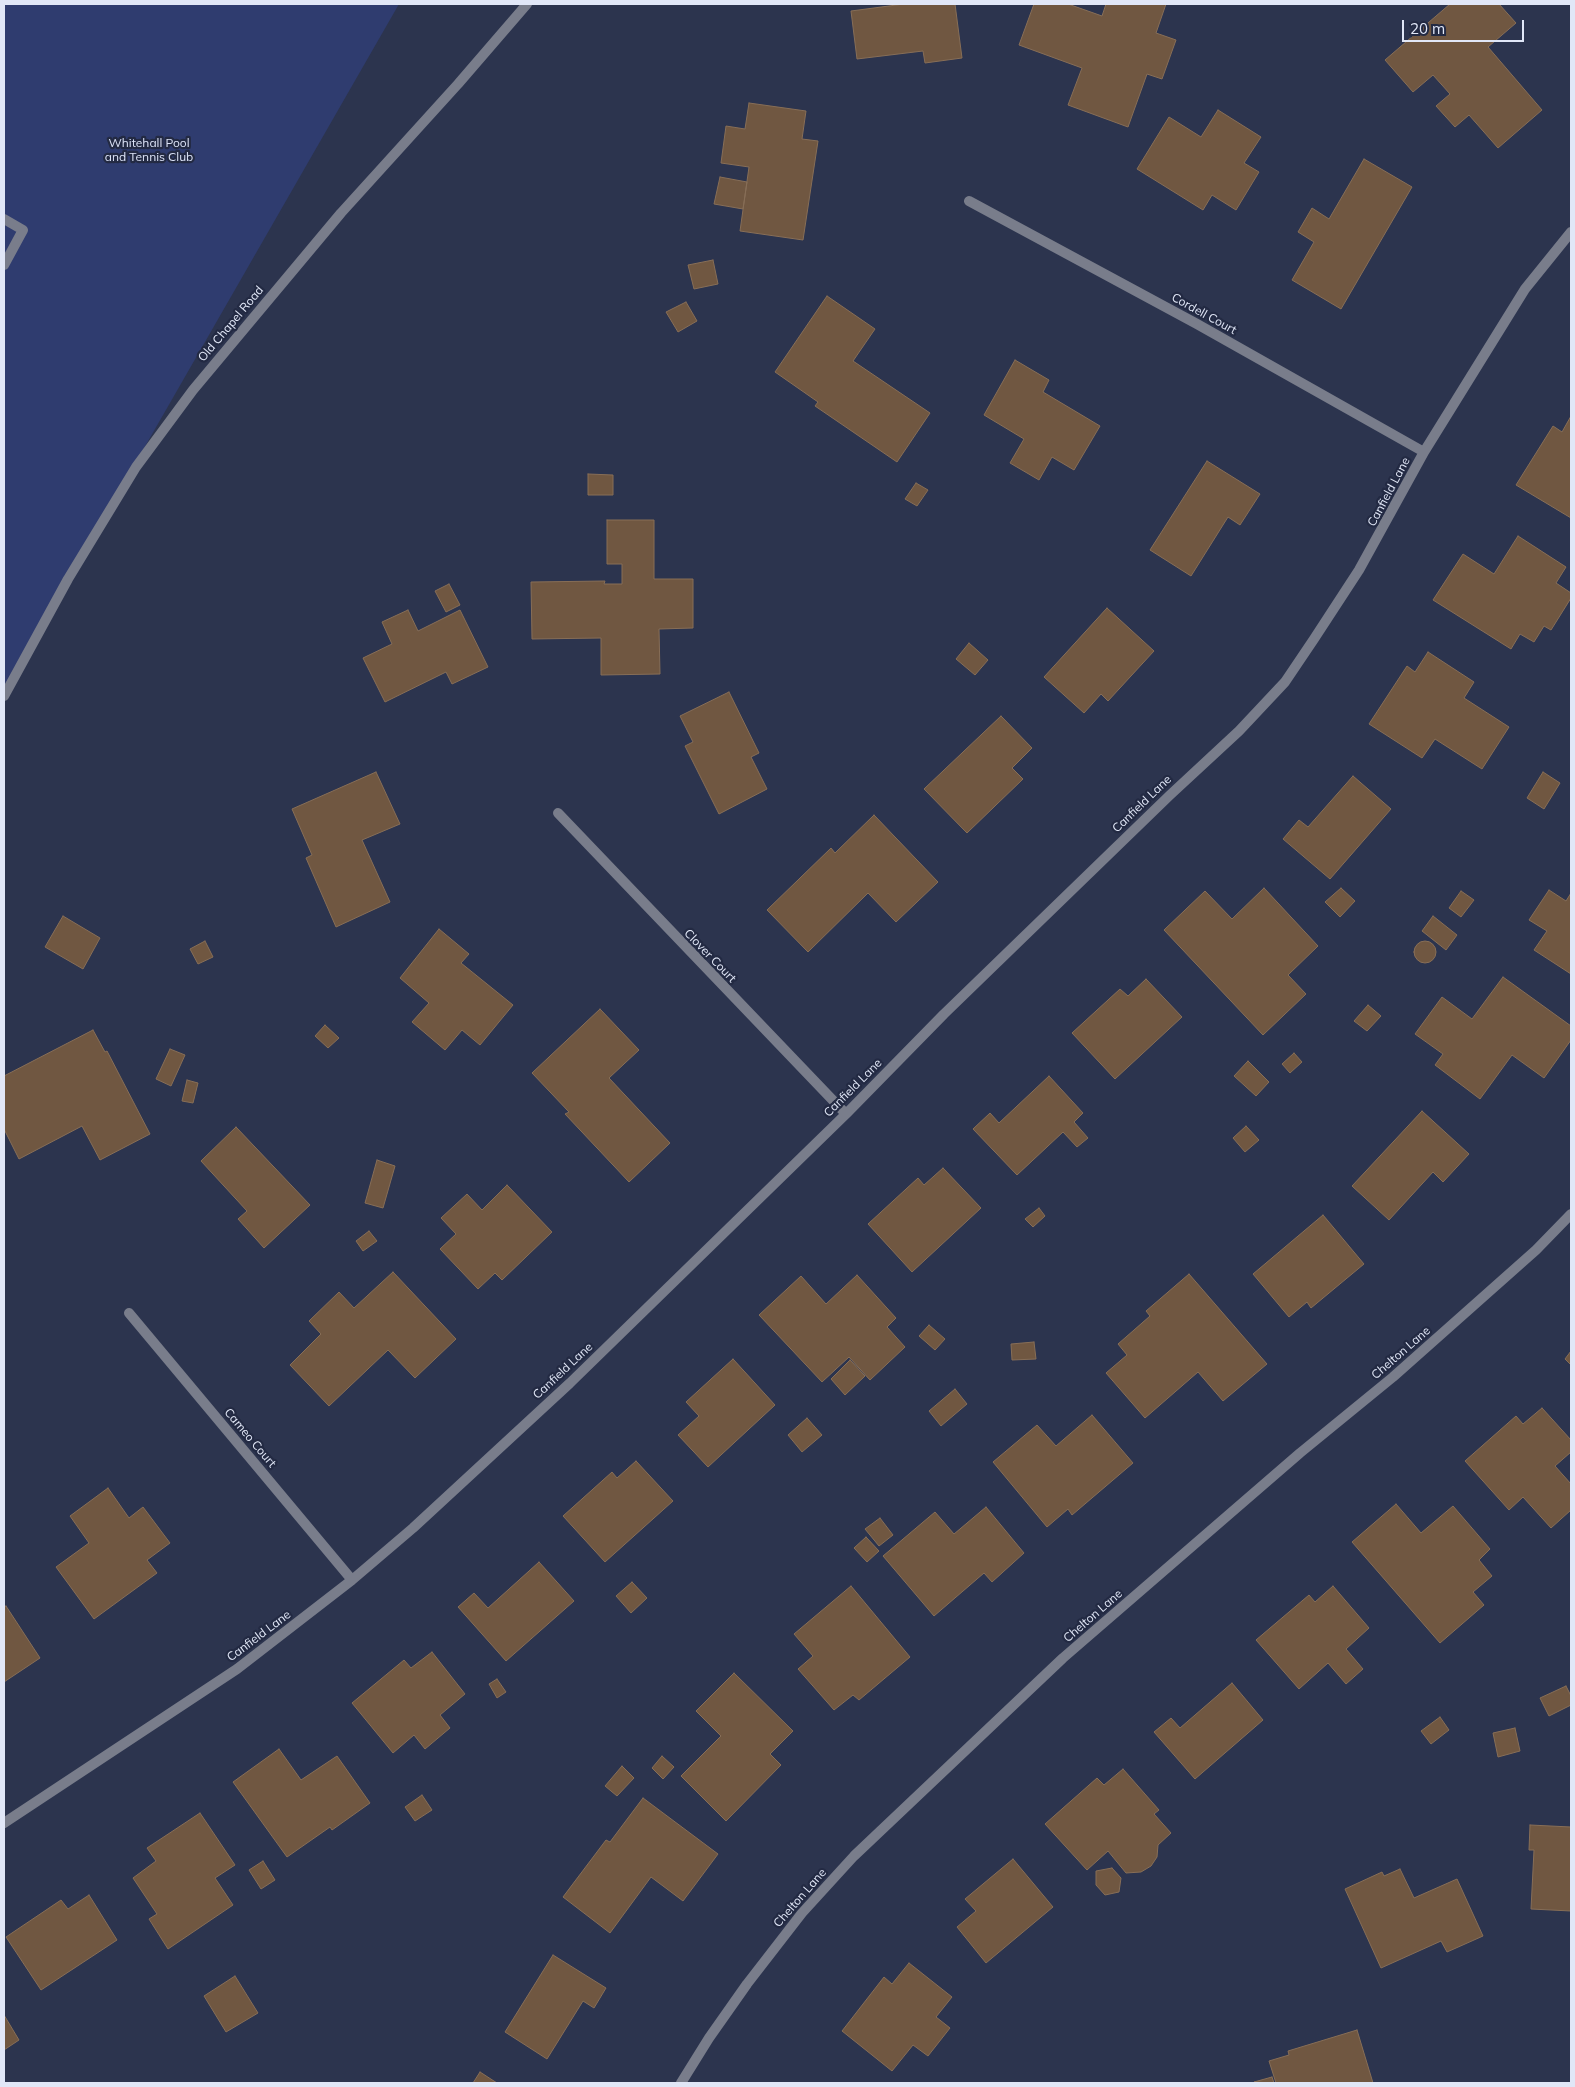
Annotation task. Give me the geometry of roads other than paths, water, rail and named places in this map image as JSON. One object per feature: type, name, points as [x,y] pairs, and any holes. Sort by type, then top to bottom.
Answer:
[{"type":"street","name":"Old Chapel Road","points":[[4,696],[68,579],[136,467],[193,390],[341,213],[458,84],[527,4]]},
{"type":"street","name":"Cordell Court","points":[[969,201],[1197,324],[1424,452]]},
{"type":"street","points":[[4,219],[23,230],[4,265]]},
{"type":"street","name":"Canfield Lane","points":[[4,1823],[237,1669],[352,1580],[413,1528],[570,1382],[846,1114],[944,1014],[1238,731],[1285,682],[1359,570],[1424,452],[1525,289],[1571,232]]},
{"type":"street","name":"Clover Court","points":[[558,813],[846,1114]]},
{"type":"street","name":"Chelton Lane","points":[[681,2083],[709,2038],[747,1984],[802,1913],[854,1856],[1063,1658],[1300,1453],[1393,1377],[1536,1250],[1571,1214]]},
{"type":"street","name":"Cameo Court","points":[[129,1313],[352,1580]]},
{"type":"park label","name":"Whitehall Pool and Tennis Club","points":[[149,150]]}]
